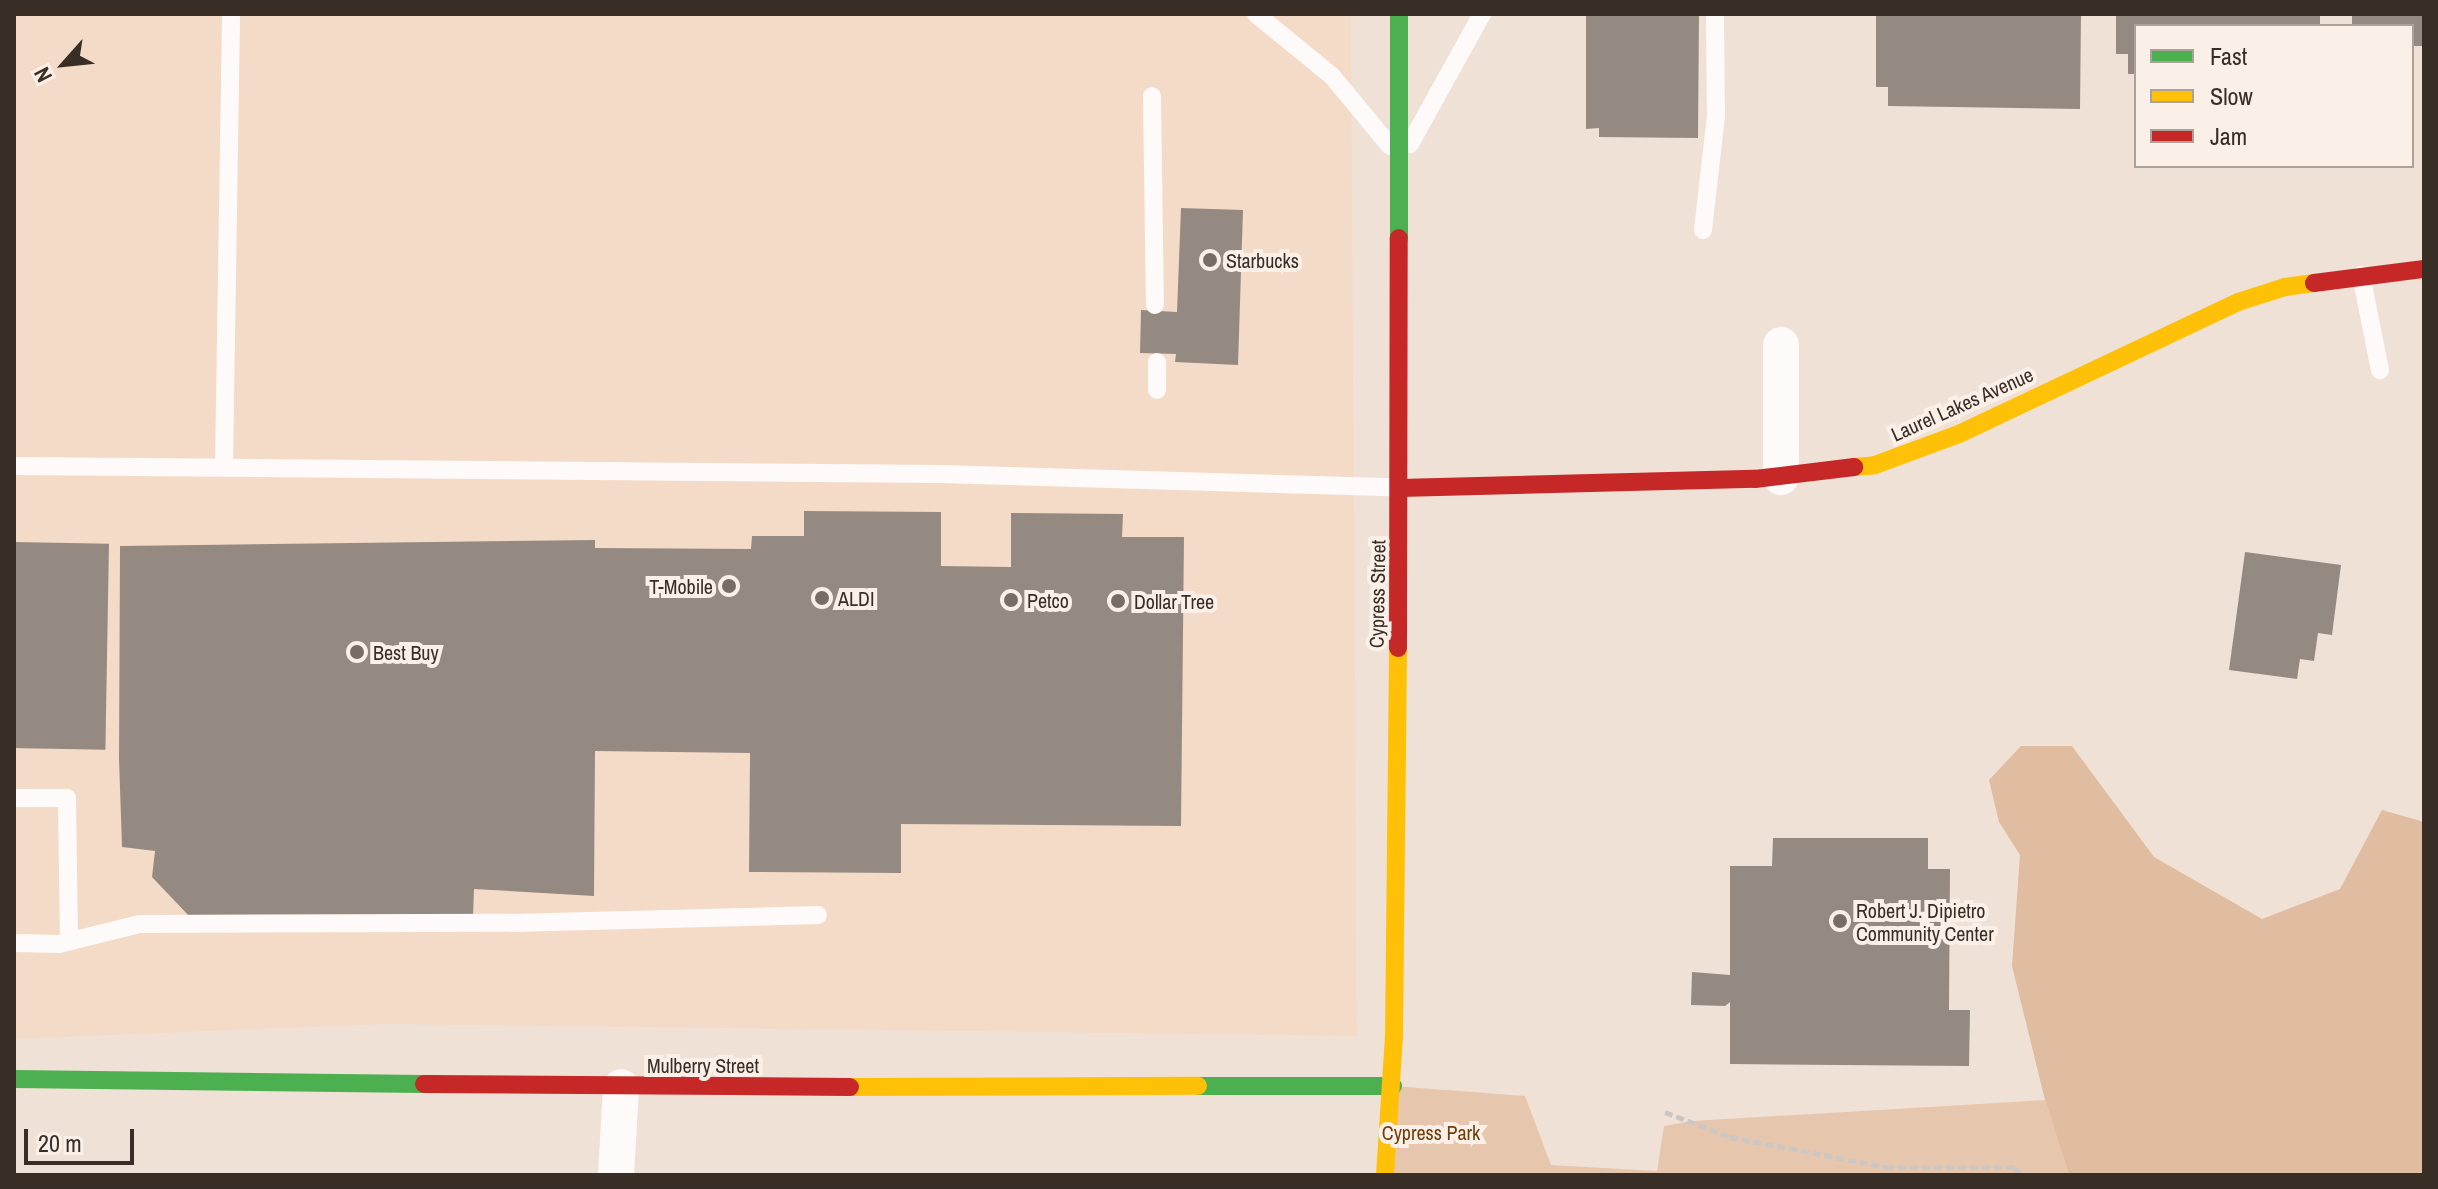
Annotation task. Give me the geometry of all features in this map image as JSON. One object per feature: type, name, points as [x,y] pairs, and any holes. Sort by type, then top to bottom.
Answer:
[{"type":"street","name":"Cypress Street","points":[[1385,1175],[1393,1086],[1400,488],[1399,14]]},
{"type":"street","name":"Laurel Lakes Avenue","points":[[1400,488],[1781,477],[1875,465],[1918,452],[2238,302],[2285,287],[2360,274],[2424,269]]},
{"type":"street","points":[[1781,345],[1781,477]]},
{"type":"street","name":"Mulberry Street","points":[[14,1079],[621,1087],[1393,1086]]},
{"type":"street","points":[[616,1175],[621,1087]]},
{"type":"lane","points":[[224,465],[231,14]]},
{"type":"lane","points":[[1256,14],[1332,76],[1374,123],[1400,162],[1482,14]]},
{"type":"lane","points":[[1703,230],[1716,116],[1715,14]]},
{"type":"lane","points":[[1152,96],[1155,305]]},
{"type":"lane","points":[[2360,274],[2380,370]]},
{"type":"lane","points":[[1157,362],[1157,390]]},
{"type":"lane","points":[[14,466],[224,465],[966,474],[1400,488]]},
{"type":"lane","points":[[14,798],[67,798],[69,941]]},
{"type":"lane","points":[[14,943],[69,941],[139,924],[512,923],[818,915]]},
{"type":"path","points":[[1665,1112],[1730,1137],[1886,1167],[2014,1167],[2022,1175]]},
{"type":"shaded area","points":[[14,14],[1351,14],[1357,1036],[385,1024],[14,1039]]},
{"type":"shaded area","points":[[2021,746],[2072,746],[2154,857],[2262,919],[2340,889],[2382,810],[2424,822],[2424,1175],[2069,1175],[2045,1100],[2012,966],[2020,855],[1999,822],[1989,780]]},
{"type":"green space","name":"Cypress Park","points":[[1393,1086],[1525,1096],[1551,1165],[1657,1171],[1664,1126],[1692,1121],[2045,1100],[2069,1175],[1385,1175]]},
{"type":"building","points":[[1586,14],[1699,14],[1698,138],[1599,137],[1599,128],[1586,129]]},
{"type":"building","points":[[1876,14],[2081,14],[2080,109],[1888,106],[1888,87],[1876,87]]},
{"type":"building","points":[[2116,14],[2320,14],[2320,24],[2134,24],[2134,74],[2128,74],[2128,54],[2116,54]]},
{"type":"building","points":[[2352,14],[2424,14],[2424,46],[2414,46],[2414,24],[2352,24]]},
{"type":"building","name":"Starbucks","points":[[1181,208],[1243,210],[1238,365],[1175,362],[1176,354],[1140,353],[1141,310],[1177,312]]},
{"type":"building","points":[[804,511],[941,512],[941,566],[1011,567],[1011,513],[1123,514],[1122,537],[1184,537],[1181,826],[901,824],[901,873],[749,872],[750,753],[595,751],[594,896],[474,889],[473,917],[190,917],[152,877],[155,851],[122,847],[119,759],[120,546],[595,540],[595,548],[751,549],[752,536],[804,536]]},
{"type":"building","points":[[14,542],[109,544],[105,750],[14,748]]},
{"type":"building","points":[[2245,552],[2341,565],[2332,635],[2318,633],[2314,661],[2300,659],[2297,679],[2229,670]]},
{"type":"building","name":"Robert J. Dipietro Community Center","points":[[1773,838],[1928,838],[1928,869],[1950,869],[1949,1010],[1970,1010],[1969,1066],[1730,1064],[1730,1002],[1725,1006],[1691,1005],[1692,972],[1730,975],[1730,866],[1772,866]]},
{"type":"traffic: fast","points":[[1399,14],[1399,238]]},
{"type":"traffic: fast","points":[[14,1079],[424,1084]]},
{"type":"traffic: fast","points":[[1198,1086],[1393,1086]]},
{"type":"traffic: slow","points":[[1854,467],[1875,465],[1959,434],[2238,302],[2285,287],[2314,283]]},
{"type":"traffic: slow","points":[[1385,1175],[1394,1036],[1398,648]]},
{"type":"traffic: slow","points":[[850,1087],[1198,1086]]},
{"type":"traffic: jam","points":[[1398,648],[1399,238]]},
{"type":"traffic: jam","points":[[2314,283],[2424,269]]},
{"type":"traffic: jam","points":[[1400,488],[1755,479],[1854,467]]},
{"type":"traffic: jam","points":[[424,1084],[850,1087]]},
{"type":"place","name":"Starbucks","points":[[1210,260]]},
{"type":"place","name":"T-Mobile","points":[[729,586]]},
{"type":"place","name":"ALDI","points":[[822,598]]},
{"type":"place","name":"Petco","points":[[1011,600]]},
{"type":"place","name":"Dollar Tree","points":[[1118,601]]},
{"type":"place","name":"Best Buy","points":[[357,652]]},
{"type":"place","name":"Robert J. Dipietro Community Center","points":[[1840,921]]}]
